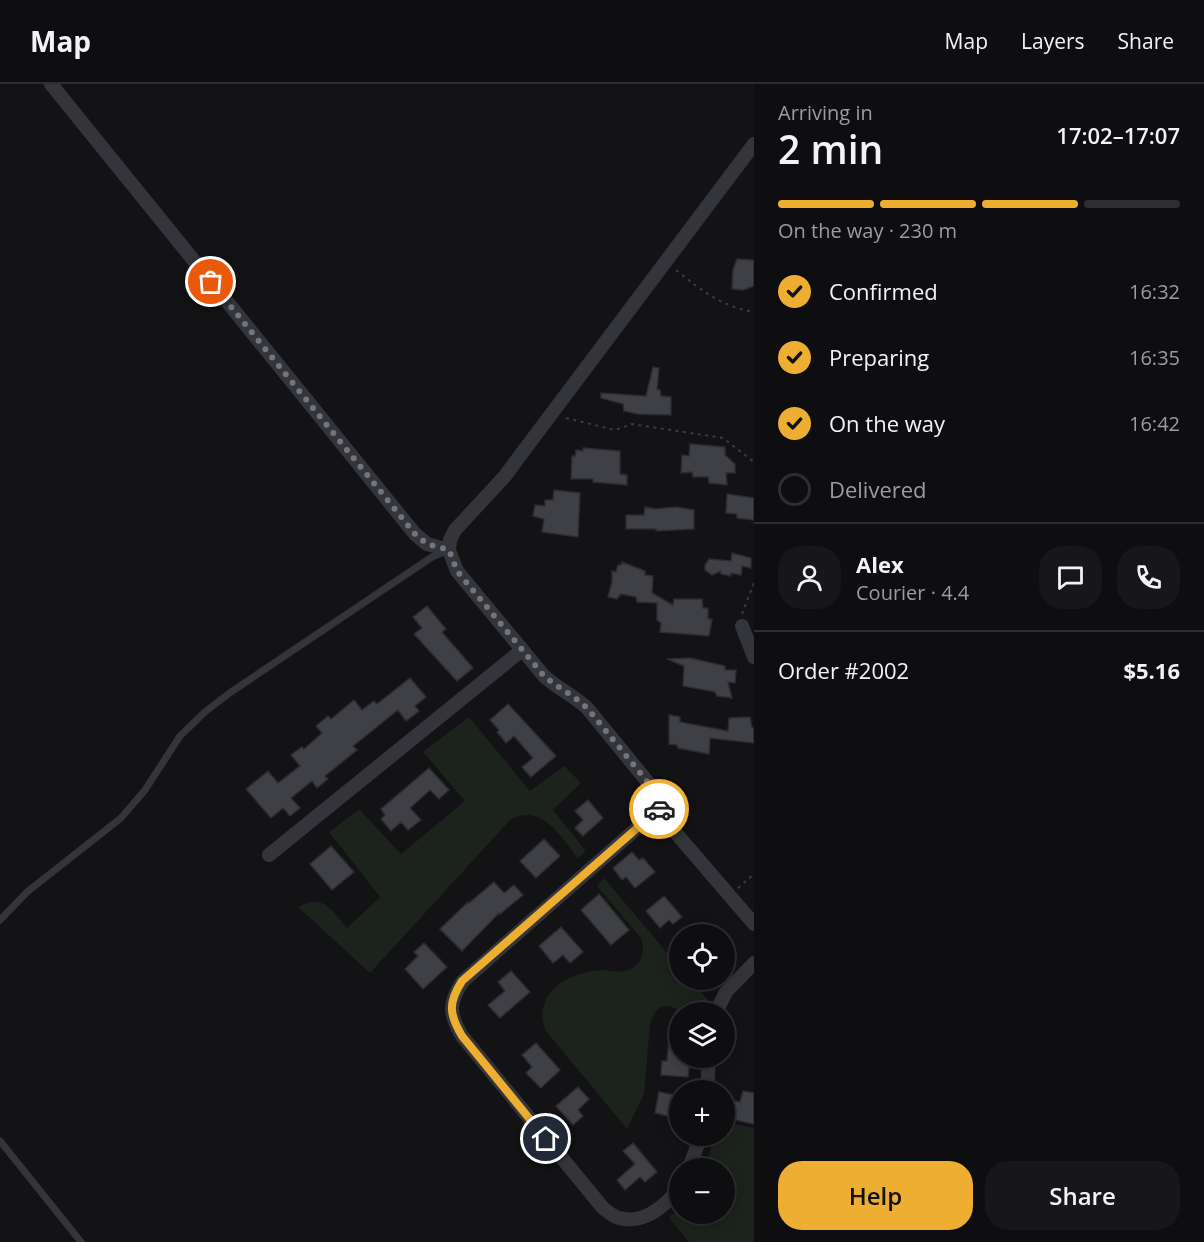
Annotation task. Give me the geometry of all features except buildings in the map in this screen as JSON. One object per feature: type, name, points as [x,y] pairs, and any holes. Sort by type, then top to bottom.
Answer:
[{"type":"street","points":[[51,84],[415,534],[427,544],[449,550]]},
{"type":"street","points":[[754,144],[505,476],[455,530],[450,540],[449,550],[457,571],[544,676],[588,709],[646,780],[675,832],[754,924]]},
{"type":"street","points":[[742,626],[754,657]]},
{"type":"street","points":[[269,855],[522,650]]},
{"type":"street","points":[[660,808],[462,981],[453,995],[451,1005],[454,1023],[462,1036],[603,1208],[619,1218],[637,1218],[653,1214],[669,1201]]},
{"type":"street","points":[[721,1002],[726,992],[754,963]]},
{"type":"lane","points":[[0,920],[27,892],[121,818],[145,790],[180,736],[206,711],[432,557],[449,550]]},
{"type":"lane","points":[[0,1141],[81,1242]]},
{"type":"path","points":[[666,262],[718,301],[734,308],[754,312]]},
{"type":"path","points":[[551,415],[615,430],[632,424],[723,438],[754,462]]},
{"type":"path","points":[[742,626],[742,611],[754,583]]},
{"type":"path","points":[[750,592],[754,591]]},
{"type":"path","points":[[729,896],[754,874]]},
{"type":"shaded area","points":[[469,717],[530,791],[564,766],[581,783],[553,810],[586,851],[578,858],[557,832],[541,818],[532,815],[510,820],[370,973],[298,907],[307,903],[321,903],[332,910],[347,928],[380,897],[329,832],[359,809],[401,854],[465,801],[423,752]]},
{"type":"shaded area","points":[[604,878],[669,955],[669,990],[699,990],[708,1000],[707,1002],[669,1002],[669,1007],[661,1007],[654,1015],[650,1024],[644,1094],[627,1129],[546,1031],[542,1020],[546,1000],[555,987],[562,982],[593,971],[625,971],[635,966],[641,958],[643,948],[641,938],[597,886]]},
{"type":"shaded area","points":[[735,1124],[754,1128],[754,1242],[689,1242],[674,1224],[735,1224],[735,1158],[707,1158],[712,1146],[735,1146]]},
{"type":"way so far","points":[[211,282],[415,534],[427,544],[449,550],[457,571],[544,676],[588,709],[646,780],[659,809]]},
{"type":"route","points":[[546,1139],[462,1036],[454,1023],[451,1005],[453,995],[462,981],[659,809]]}]
